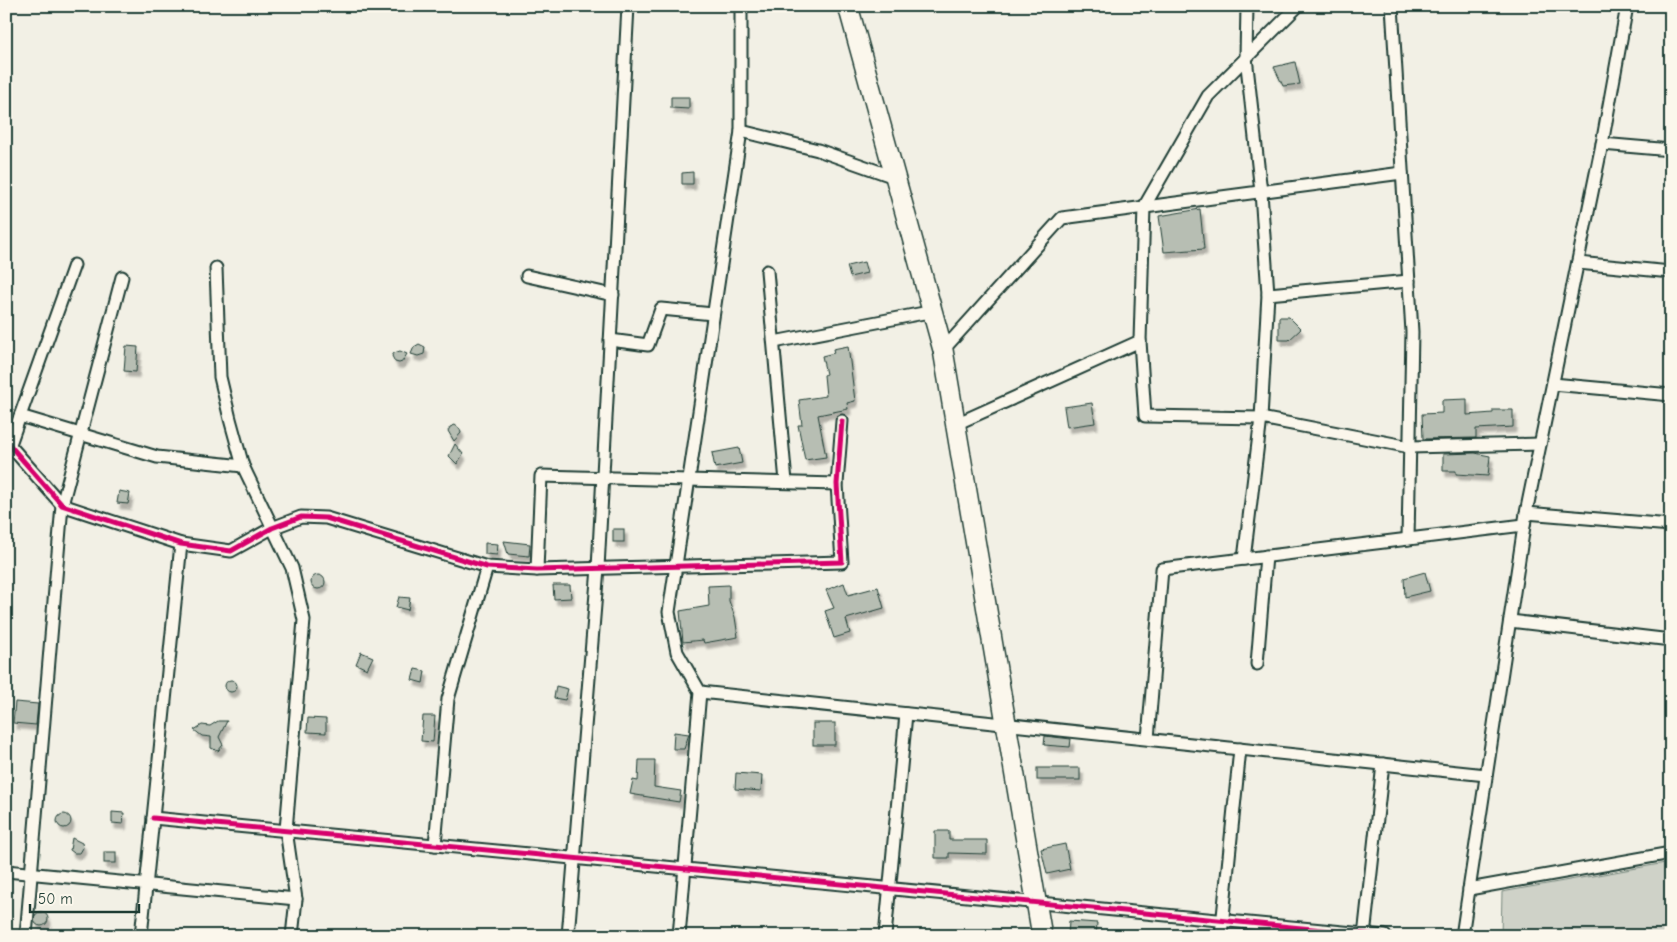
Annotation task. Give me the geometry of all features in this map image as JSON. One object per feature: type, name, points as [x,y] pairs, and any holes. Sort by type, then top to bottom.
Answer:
[{"type":"main road","points":[[848,6],[934,311],[943,350],[1042,936]]},
{"type":"street","points":[[568,936],[598,568],[628,6]]},
{"type":"street","points":[[679,936],[700,692],[677,652],[669,612],[674,566],[741,131],[741,6]]},
{"type":"street","points":[[1244,559],[1261,418],[1268,294],[1262,192],[1246,57],[1247,6]]},
{"type":"street","points":[[1298,6],[1208,96],[1144,207],[1140,342],[1145,416],[1261,418],[1410,447],[1540,444]]},
{"type":"street","points":[[1392,6],[1412,332],[1408,539]]},
{"type":"street","points":[[1462,936],[1525,519],[1602,144],[1627,6]]},
{"type":"street","points":[[741,131],[818,150],[897,178]]},
{"type":"street","points":[[1602,144],[1671,150]]},
{"type":"street","points":[[943,350],[1062,218],[1402,173]]},
{"type":"street","points":[[1578,263],[1671,272]]},
{"type":"street","points":[[74,265],[20,416],[8,442],[62,505],[181,544],[231,551],[272,528],[301,517],[326,518],[487,567],[537,570],[842,562],[837,484],[842,421]]},
{"type":"street","points":[[216,268],[220,377],[243,466],[292,568],[304,620],[286,830],[296,899],[292,936]]},
{"type":"street","points":[[767,271],[786,482]]},
{"type":"street","points":[[527,276],[613,295]]},
{"type":"street","points":[[26,936],[62,505],[122,277]]},
{"type":"street","points":[[1268,294],[1409,281]]},
{"type":"street","points":[[610,340],[648,345],[661,309],[713,314]]},
{"type":"street","points":[[774,342],[934,311]]},
{"type":"street","points":[[956,424],[1140,342]]},
{"type":"street","points":[[1553,384],[1671,395]]},
{"type":"street","points":[[20,416],[157,457],[243,466]]},
{"type":"street","points":[[537,570],[541,476],[837,484]]},
{"type":"street","points":[[1148,739],[1162,569],[1408,539],[1525,519],[1671,525]]},
{"type":"street","points":[[141,936],[181,544]]},
{"type":"street","points":[[1258,664],[1266,556]]},
{"type":"street","points":[[435,845],[448,699],[487,567]]},
{"type":"street","points":[[1510,621],[1671,640]]},
{"type":"street","points":[[700,692],[1486,774]]},
{"type":"street","points":[[885,936],[906,714]]},
{"type":"street","points":[[1221,936],[1240,749]]},
{"type":"street","points":[[1364,935],[1383,764]]},
{"type":"street","points":[[153,818],[1385,936]]},
{"type":"street","points":[[1469,889],[1671,853]]},
{"type":"street","points":[[6,871],[296,899]]},
{"type":"shaded area","points":[[1671,862],[1671,936],[1501,936],[1502,892]]},
{"type":"building","points":[[1295,62],[1300,84],[1283,86],[1274,67]]},
{"type":"building","points":[[671,97],[689,97],[689,109],[671,108]]},
{"type":"building","points":[[693,172],[693,184],[682,184],[682,173]]},
{"type":"building","points":[[1200,209],[1204,249],[1164,252],[1159,216]]},
{"type":"building","points":[[864,262],[867,273],[850,277],[847,266]]},
{"type":"building","points":[[1279,317],[1289,317],[1301,329],[1289,340],[1279,340]]},
{"type":"building","points":[[419,344],[425,347],[424,354],[418,356],[411,354],[414,347]]},
{"type":"building","points":[[126,346],[138,347],[136,372],[124,371]]},
{"type":"building","points":[[848,346],[855,401],[847,403],[848,409],[818,415],[826,457],[805,460],[798,425],[802,425],[799,400],[826,396],[824,375],[826,374],[822,356],[834,353],[833,349]]},
{"type":"building","points":[[400,351],[407,354],[402,362],[395,362],[392,356]]},
{"type":"building","points":[[1467,399],[1467,415],[1493,413],[1493,410],[1513,410],[1513,427],[1476,429],[1476,438],[1423,439],[1422,414],[1442,413],[1442,400]]},
{"type":"building","points":[[1092,403],[1095,423],[1067,427],[1064,407]]},
{"type":"building","points":[[455,425],[460,429],[461,433],[454,441],[448,431],[450,427]]},
{"type":"building","points":[[455,444],[463,454],[457,464],[449,456]]},
{"type":"building","points":[[739,448],[742,463],[715,468],[712,453]]},
{"type":"building","points":[[1475,453],[1490,456],[1488,476],[1456,474],[1456,471],[1443,471],[1443,454]]},
{"type":"building","points":[[119,491],[130,493],[128,504],[117,503]]},
{"type":"building","points":[[613,529],[624,529],[624,542],[613,542]]},
{"type":"building","points":[[504,541],[530,544],[529,556],[508,554]]},
{"type":"building","points":[[485,543],[498,544],[497,555],[485,554]]},
{"type":"building","points":[[1425,572],[1430,591],[1405,597],[1404,578]]},
{"type":"building","points":[[315,575],[321,575],[325,582],[321,589],[315,589],[311,585],[311,579]]},
{"type":"building","points":[[844,583],[848,595],[878,587],[884,608],[846,619],[850,633],[834,638],[825,611],[834,608],[826,590]]},
{"type":"building","points":[[553,585],[570,585],[571,598],[554,599]]},
{"type":"building","points":[[729,585],[729,601],[735,617],[738,637],[704,643],[703,640],[683,642],[680,611],[709,606],[708,586]]},
{"type":"building","points":[[399,597],[410,598],[408,610],[396,607]]},
{"type":"building","points":[[361,652],[373,657],[367,669],[356,664]]},
{"type":"building","points":[[415,669],[425,671],[423,683],[412,680]]},
{"type":"building","points":[[229,680],[233,680],[237,686],[233,692],[229,692],[225,688],[225,684]]},
{"type":"building","points":[[556,686],[568,689],[565,700],[554,698]]},
{"type":"building","points":[[15,702],[38,704],[36,725],[13,723]]},
{"type":"building","points":[[423,716],[435,716],[433,742],[421,741]]},
{"type":"building","points":[[308,718],[326,719],[326,733],[307,732]]},
{"type":"building","points":[[218,721],[227,721],[219,737],[223,745],[218,751],[211,748],[211,737],[202,736],[194,730],[202,725],[210,726]]},
{"type":"building","points":[[813,723],[835,723],[835,745],[813,745]]},
{"type":"building","points":[[674,732],[689,734],[684,749],[673,749]]},
{"type":"building","points":[[1045,736],[1071,739],[1070,747],[1044,745]]},
{"type":"building","points":[[639,760],[655,760],[654,787],[681,791],[679,802],[630,794],[633,780],[638,781]]},
{"type":"building","points":[[1037,768],[1080,768],[1080,780],[1037,780]]},
{"type":"building","points":[[736,773],[762,775],[761,791],[735,789]]},
{"type":"building","points":[[112,812],[124,813],[123,824],[112,823]]},
{"type":"building","points":[[64,814],[69,816],[71,821],[69,826],[64,828],[59,826],[57,821],[59,816]]},
{"type":"building","points":[[935,831],[949,831],[949,840],[987,840],[987,854],[949,853],[949,858],[935,858]]},
{"type":"building","points":[[72,838],[82,843],[83,848],[80,853],[74,853],[70,850]]},
{"type":"building","points":[[1065,844],[1070,869],[1047,874],[1041,849]]},
{"type":"building","points":[[104,852],[116,852],[116,863],[104,863]]},
{"type":"building","points":[[41,912],[46,914],[48,919],[46,924],[41,926],[36,924],[34,919],[36,914]]},
{"type":"building","points":[[1069,921],[1097,923],[1096,936],[1068,936]]},
{"type":"cycle path","points":[[6,441],[62,505],[181,544],[231,551],[272,528],[301,517],[326,518],[487,567],[537,570],[842,562],[837,484],[842,421]]},
{"type":"cycle path","points":[[153,818],[1385,936]]}]
